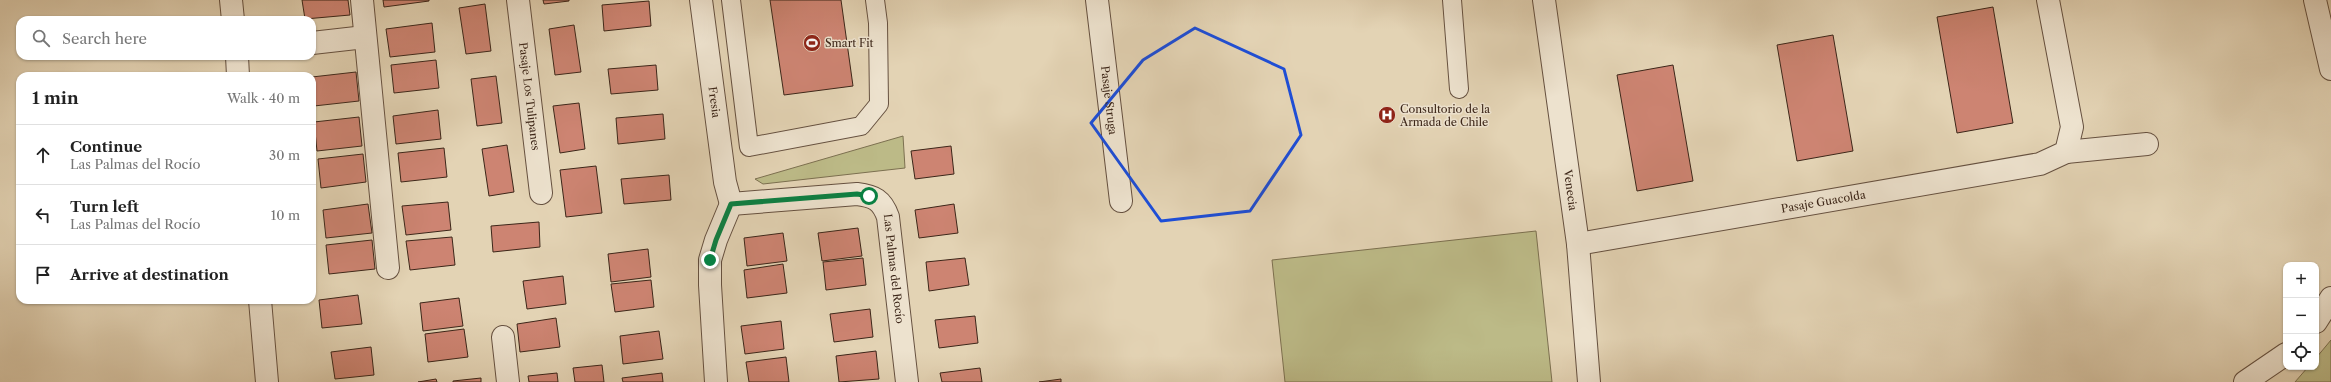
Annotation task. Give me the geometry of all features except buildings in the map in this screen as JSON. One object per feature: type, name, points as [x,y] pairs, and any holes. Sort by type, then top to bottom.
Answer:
[{"type":"street","points":[[231,0],[233,16]]},
{"type":"street","points":[[362,0],[388,268]]},
{"type":"street","name":"Pasaje Los Tulipanes","points":[[518,0],[541,193]]},
{"type":"street","name":"Fresia","points":[[701,0],[725,182],[731,204]]},
{"type":"street","name":"Pasaje Struga","points":[[1097,0],[1121,200]]},
{"type":"street","name":"Venecia","points":[[1544,0],[1578,244],[1589,382]]},
{"type":"street","points":[[2048,0],[2072,127],[2066,152]]},
{"type":"street","points":[[2315,0],[2331,69]]},
{"type":"street","points":[[316,43],[365,37]]},
{"type":"street","points":[[237,60],[238,72]]},
{"type":"street","name":"Pasaje Guacolda","points":[[1578,244],[2040,164],[2066,152],[2147,144]]},
{"type":"street","name":"Las Palmas del Rocío","points":[[731,204],[857,194],[869,196],[879,200],[888,217],[907,382]]},
{"type":"street","points":[[716,382],[710,285],[710,260],[716,240],[731,204]]},
{"type":"street","points":[[2319,317],[2331,298]]},
{"type":"street","points":[[260,304],[267,382]]},
{"type":"street","points":[[503,337],[508,382]]},
{"type":"street","points":[[2245,382],[2283,356]]},
{"type":"lane","points":[[731,0],[750,147],[861,126],[879,104],[878,23],[875,0]]},
{"type":"lane","points":[[1452,0],[1459,89]]},
{"type":"highlighted area","points":[[1195,28],[1284,69],[1301,135],[1250,211],[1161,221],[1091,123],[1143,60]]},
{"type":"shaded area","points":[[903,136],[905,168],[763,184],[755,179]]},
{"type":"shaded area","points":[[1536,231],[1552,382],[1285,382],[1272,260]]},
{"type":"shaded area","points":[[2331,340],[2331,382],[2295,382],[2305,370],[2319,370],[2319,354]]},
{"type":"place","name":"Smart Fit","points":[[812,43]]},
{"type":"place","name":"Consultorio de la Armada de Chile","points":[[1387,115]]},
{"type":"route","points":[[710,260],[716,240],[731,204],[857,194],[869,196]]}]
